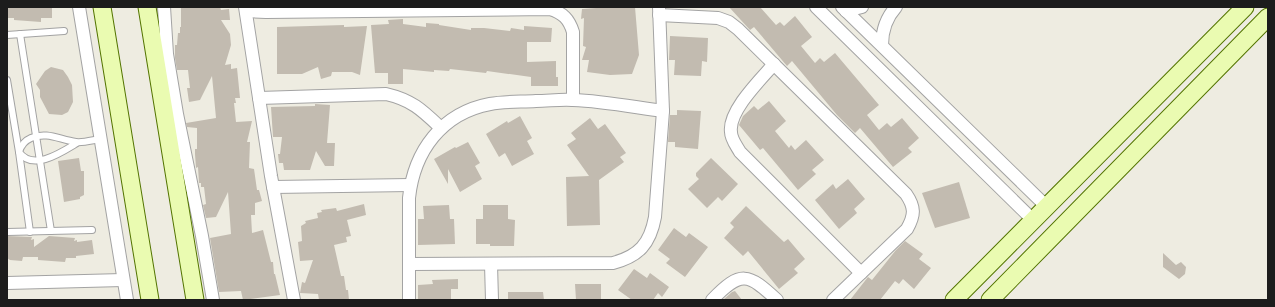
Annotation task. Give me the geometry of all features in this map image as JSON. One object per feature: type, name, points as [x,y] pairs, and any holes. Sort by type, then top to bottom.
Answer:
[{"type":"street","points":[[79,7],[127,300]]},
{"type":"street","points":[[102,7],[150,300]]},
{"type":"street","points":[[146,7],[194,300]]},
{"type":"street","points":[[164,7],[167,54],[177,114],[202,236],[213,300]]},
{"type":"street","points":[[816,7],[1033,220]]},
{"type":"street","points":[[844,9],[862,7]]},
{"type":"street","points":[[882,45],[882,34],[885,23],[890,13],[896,7]]},
{"type":"street","points":[[954,300],[1244,7]]},
{"type":"street","points":[[294,300],[273,187],[245,9],[266,12],[550,9],[565,17],[573,32],[573,100]]},
{"type":"street","points":[[844,9],[1047,207]]},
{"type":"street","points":[[408,264],[613,263],[626,260],[637,252],[646,242],[652,230],[655,217],[664,110],[659,11],[718,18],[729,22],[774,64],[906,194],[912,202],[914,211],[912,221],[907,229],[833,300]]},
{"type":"street","points":[[990,300],[1266,22]]},
{"type":"street","points":[[774,64],[736,110],[730,131],[734,142],[740,152],[861,273]]},
{"type":"street","points":[[259,98],[386,94],[399,97],[421,109],[441,128]]},
{"type":"street","points":[[920,109],[933,96]]},
{"type":"street","points":[[409,300],[408,264],[410,185],[414,169],[430,140],[441,128],[453,119],[466,112],[490,104],[573,100],[664,110]]},
{"type":"street","points":[[273,187],[410,185]]},
{"type":"street","points":[[491,264],[492,300]]},
{"type":"street","points":[[712,300],[728,284],[741,279],[750,280],[759,284],[777,300]]},
{"type":"street","points":[[7,283],[123,280]]},
{"type":"lane","points":[[7,35],[64,31]]},
{"type":"lane","points":[[20,34],[51,231]]},
{"type":"lane","points":[[7,80],[30,232]]},
{"type":"lane","points":[[19,152],[21,145],[26,140],[36,136],[47,135],[77,143]]},
{"type":"lane","points":[[19,152],[23,157],[30,160],[40,160],[62,153],[77,143],[100,139]]},
{"type":"lane","points":[[7,232],[92,230]]},
{"type":"building","points":[[7,7],[52,7],[52,18],[41,18],[41,22],[14,20],[14,18],[7,18]]},
{"type":"building","points":[[181,7],[220,7],[221,10],[229,9],[230,20],[221,20],[230,34],[231,45],[225,65],[231,64],[231,69],[237,68],[240,98],[235,98],[236,103],[234,103],[236,122],[252,121],[247,142],[250,142],[249,168],[254,169],[257,190],[259,190],[262,201],[255,203],[255,215],[251,215],[252,233],[263,230],[271,262],[273,262],[274,274],[280,295],[243,300],[241,291],[219,292],[210,238],[231,234],[228,192],[216,217],[206,218],[203,205],[206,204],[204,187],[201,187],[201,183],[199,183],[198,167],[196,168],[195,149],[197,149],[197,128],[187,127],[186,123],[216,118],[212,76],[200,100],[189,102],[187,88],[190,88],[188,70],[177,70],[175,58],[175,45],[177,45],[178,33],[180,33],[181,27]]},
{"type":"building","points":[[635,7],[639,55],[632,74],[610,75],[587,72],[589,60],[582,60],[586,47],[583,46],[584,18],[581,19],[582,9]]},
{"type":"building","points":[[729,7],[760,7],[776,25],[780,22],[784,26],[795,16],[812,37],[801,46],[815,63],[820,58],[824,62],[835,53],[879,105],[867,115],[879,130],[887,123],[891,127],[902,118],[919,138],[908,148],[912,152],[893,167],[860,128],[855,133],[837,115],[792,61],[787,66],[754,27],[750,30]]},
{"type":"building","points":[[403,19],[403,24],[426,27],[426,23],[439,24],[471,30],[471,28],[484,28],[510,31],[511,28],[524,30],[524,26],[552,28],[551,42],[527,42],[527,62],[556,61],[556,77],[558,77],[558,86],[531,86],[531,77],[487,71],[486,73],[450,69],[449,71],[434,70],[434,72],[403,69],[403,84],[388,84],[388,73],[375,73],[371,25],[389,24],[388,20]]},
{"type":"building","points":[[344,25],[344,27],[367,26],[360,75],[352,72],[332,72],[331,76],[321,79],[318,67],[302,74],[277,74],[277,27]]},
{"type":"building","points":[[670,36],[708,38],[707,62],[702,61],[701,76],[674,75],[675,60],[669,60]]},
{"type":"building","points":[[51,67],[63,70],[72,85],[73,102],[68,112],[62,115],[49,114],[40,97],[40,90],[36,84],[45,71]]},
{"type":"building","points":[[769,101],[786,121],[775,131],[789,148],[791,145],[795,150],[806,140],[824,160],[812,170],[816,174],[798,190],[763,148],[760,150],[739,125],[743,116],[754,106],[758,110]]},
{"type":"building","points":[[315,104],[330,105],[327,143],[335,143],[334,166],[325,166],[316,151],[310,170],[284,170],[283,163],[279,163],[278,154],[280,154],[282,137],[273,137],[271,107],[315,106]]},
{"type":"building","points":[[677,110],[701,111],[698,149],[675,147],[675,142],[668,142],[670,115],[677,115]]},
{"type":"building","points":[[520,116],[532,138],[527,141],[534,154],[512,166],[505,153],[499,157],[486,134],[507,121],[508,123]]},
{"type":"building","points":[[590,118],[598,129],[605,124],[626,153],[620,157],[624,162],[599,180],[600,225],[567,226],[566,177],[589,176],[567,145],[576,139],[571,133]]},
{"type":"building","points":[[468,142],[480,163],[475,166],[482,179],[460,192],[448,169],[448,184],[434,159],[455,147],[456,148]]},
{"type":"building","points":[[79,158],[81,171],[84,171],[84,195],[80,197],[80,199],[64,202],[58,161]]},
{"type":"building","points":[[711,158],[738,184],[722,201],[718,197],[707,208],[688,189],[699,179],[696,176],[696,173]]},
{"type":"building","points":[[848,179],[865,199],[854,209],[857,213],[839,229],[815,200],[833,184],[836,189]]},
{"type":"building","points":[[959,182],[970,218],[935,228],[922,193]]},
{"type":"building","points":[[364,204],[366,215],[347,220],[351,236],[346,237],[347,242],[334,245],[341,276],[344,276],[346,290],[348,290],[349,300],[319,300],[318,294],[300,293],[302,282],[305,283],[313,260],[300,261],[298,242],[302,241],[301,226],[306,223],[305,221],[318,218],[317,213],[322,212],[321,210],[336,208],[337,211]]},
{"type":"building","points":[[449,205],[450,219],[454,219],[455,244],[418,245],[418,219],[424,219],[423,206]]},
{"type":"building","points":[[483,205],[508,205],[508,219],[515,220],[514,246],[490,246],[490,244],[476,244],[476,219],[483,219]]},
{"type":"building","points":[[746,206],[784,242],[788,239],[805,259],[794,269],[798,273],[779,289],[748,251],[743,256],[724,238],[734,227],[730,223]]},
{"type":"building","points":[[674,228],[686,237],[689,233],[708,247],[685,277],[666,263],[670,259],[658,250]]},
{"type":"building","points":[[7,236],[32,237],[31,240],[34,239],[34,247],[49,236],[75,238],[74,241],[77,240],[77,242],[92,240],[94,254],[76,256],[76,258],[66,258],[65,262],[38,260],[38,257],[23,257],[22,261],[10,260],[7,258]]},
{"type":"building","points":[[905,241],[923,254],[919,259],[931,268],[914,289],[903,279],[899,284],[895,281],[880,300],[850,300],[868,277],[872,280]]},
{"type":"building","points":[[1163,253],[1176,265],[1181,262],[1186,267],[1185,274],[1179,279],[1163,267]]},
{"type":"building","points":[[634,269],[647,278],[650,273],[669,287],[662,297],[658,293],[653,300],[632,300],[618,290]]},
{"type":"building","points":[[458,279],[458,289],[451,289],[451,300],[418,300],[418,285],[433,284],[432,280]]},
{"type":"building","points":[[575,284],[601,284],[601,300],[576,300]]},
{"type":"building","points":[[735,291],[742,300],[723,300],[732,292]]},
{"type":"building","points":[[508,292],[543,292],[544,300],[508,300]]}]
